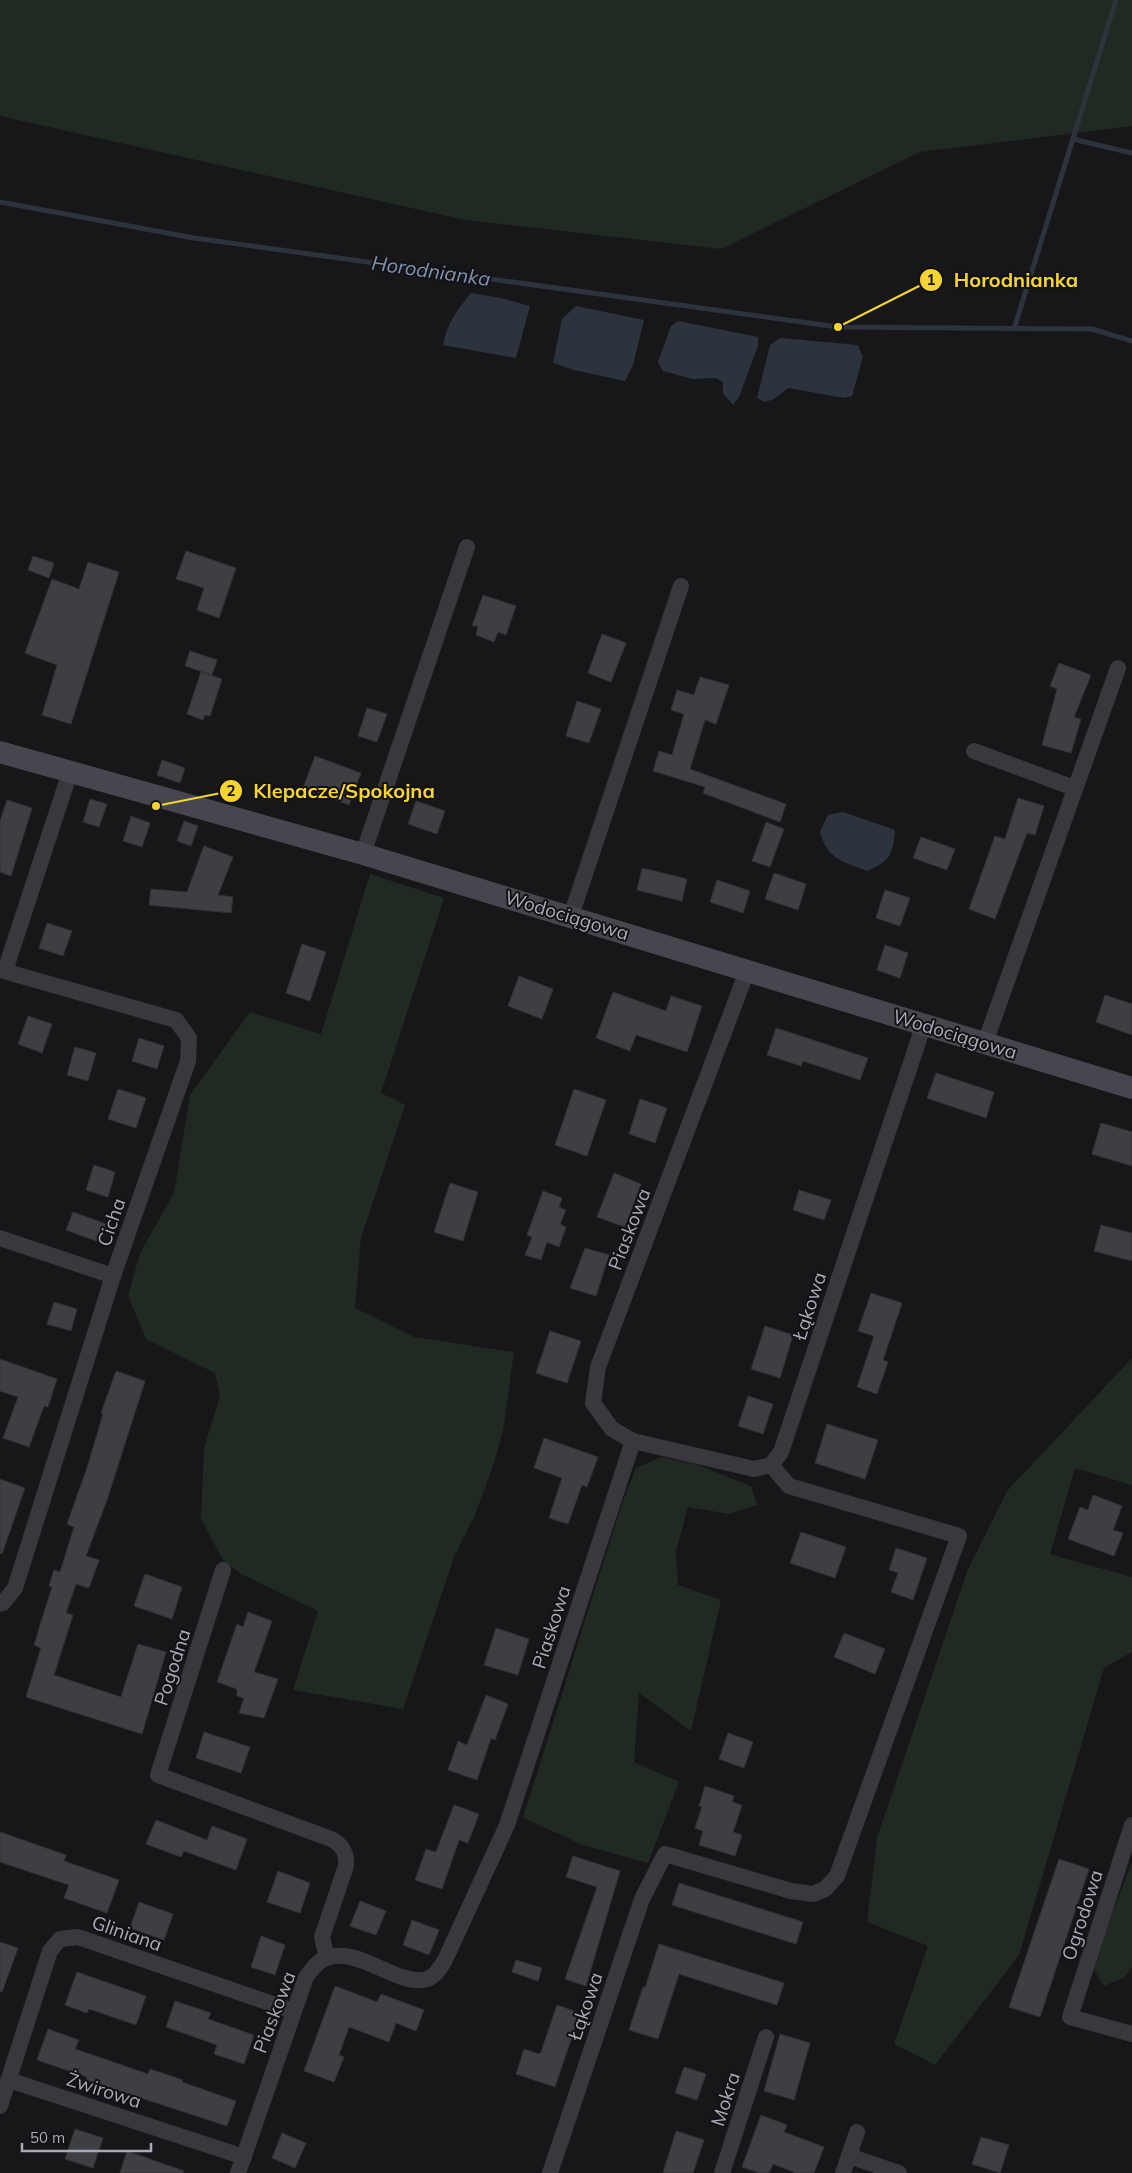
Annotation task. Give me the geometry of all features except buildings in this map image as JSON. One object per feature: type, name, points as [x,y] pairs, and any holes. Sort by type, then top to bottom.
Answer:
[{"type":"street","points":[[363,854],[467,547]]},
{"type":"street","points":[[571,916],[682,586]]},
{"type":"street","points":[[985,1043],[1118,668]]},
{"type":"street","points":[[974,751],[1074,788]]},
{"type":"street","name":"Wodociągowa","points":[[0,752],[363,854],[1132,1088]]},
{"type":"street","points":[[3,970],[70,772]]},
{"type":"street","name":"Cicha","points":[[0,1604],[3,1603],[15,1588],[113,1276],[188,1061],[189,1038],[176,1020],[3,970]]},
{"type":"street","name":"Piaskowa","points":[[238,2173],[306,1977],[320,1961],[334,1956],[352,1958],[409,1978],[424,1980],[436,1973],[446,1960],[506,1825],[633,1442],[612,1429],[593,1403],[598,1367],[747,971]]},
{"type":"street","name":"Łąkowa","points":[[550,2173],[642,1898],[665,1854],[791,1891],[813,1894],[825,1889],[837,1876],[959,1536],[789,1486],[771,1465],[782,1452],[924,1024]]},
{"type":"street","points":[[0,1238],[113,1276]]},
{"type":"street","points":[[633,1442],[754,1469],[771,1465]]},
{"type":"street","name":"Pogodna","points":[[224,1570],[158,1775],[331,1839],[342,1847],[346,1866],[322,1937],[327,1958]]},
{"type":"street","name":"Ogrodowa","points":[[1132,1825],[1070,2017],[1132,2034]]},
{"type":"street","name":"Gliniana","points":[[0,2106],[50,1951],[60,1939],[78,1937],[294,2011]]},
{"type":"street","name":"Mokra","points":[[722,2173],[766,2036]]},
{"type":"street","name":"Żwirowa","points":[[9,2080],[244,2157]]},
{"type":"street","points":[[843,2173],[857,2132]]},
{"type":"street","points":[[849,2156],[899,2173]]},
{"type":"shaded area","points":[[0,0],[1132,0],[1132,126],[920,152],[721,249],[465,220],[0,116]]},
{"type":"shaded area","points":[[471,293],[501,298],[530,306],[516,358],[443,345],[453,317]]},
{"type":"shaded area","points":[[576,306],[644,320],[633,365],[625,381],[574,370],[553,363],[562,319]]},
{"type":"shaded area","points":[[678,321],[758,337],[758,346],[739,397],[733,405],[723,393],[723,382],[716,378],[693,379],[663,371],[658,362],[671,326]]},
{"type":"shaded area","points":[[780,338],[858,345],[863,357],[852,396],[844,398],[788,388],[774,399],[765,402],[757,398],[770,345]]},
{"type":"shaded area","points":[[843,812],[895,830],[893,846],[889,856],[881,864],[867,871],[831,854],[820,832],[828,815]]},
{"type":"shaded area","points":[[370,874],[444,898],[381,1093],[405,1105],[361,1238],[355,1308],[414,1337],[514,1352],[503,1431],[494,1463],[475,1515],[454,1557],[403,1709],[293,1690],[318,1611],[241,1574],[223,1560],[201,1519],[204,1448],[220,1396],[215,1373],[146,1339],[128,1296],[140,1253],[174,1193],[190,1095],[250,1012],[321,1034]]},
{"type":"shaded area","points":[[1132,1358],[1132,1485],[1075,1468],[1050,1554],[1132,1577],[1132,1652],[1104,1668],[1019,1955],[935,2065],[894,2044],[928,1946],[867,1922],[877,1838],[968,1569],[1007,1491]]},
{"type":"shaded area","points":[[661,1457],[695,1464],[751,1486],[757,1505],[729,1514],[688,1507],[676,1551],[678,1585],[721,1600],[691,1731],[639,1693],[634,1762],[679,1782],[648,1863],[583,1845],[523,1818],[622,1503],[636,1468]]},
{"type":"shaded area","points":[[1132,1862],[1132,1967],[1125,1977],[1104,1986],[1094,1970],[1105,1932]]},
{"type":"waterway","points":[[1014,329],[1116,0]]},
{"type":"waterway","points":[[1073,139],[1132,153]]},
{"type":"waterway","name":"Horodnianka","points":[[0,202],[194,238],[838,327],[1092,329],[1132,341]]},
{"type":"place","name":"Horodnianka","points":[[838,327]]},
{"type":"place","name":"Klepacze/Spokojna","points":[[156,806]]}]
